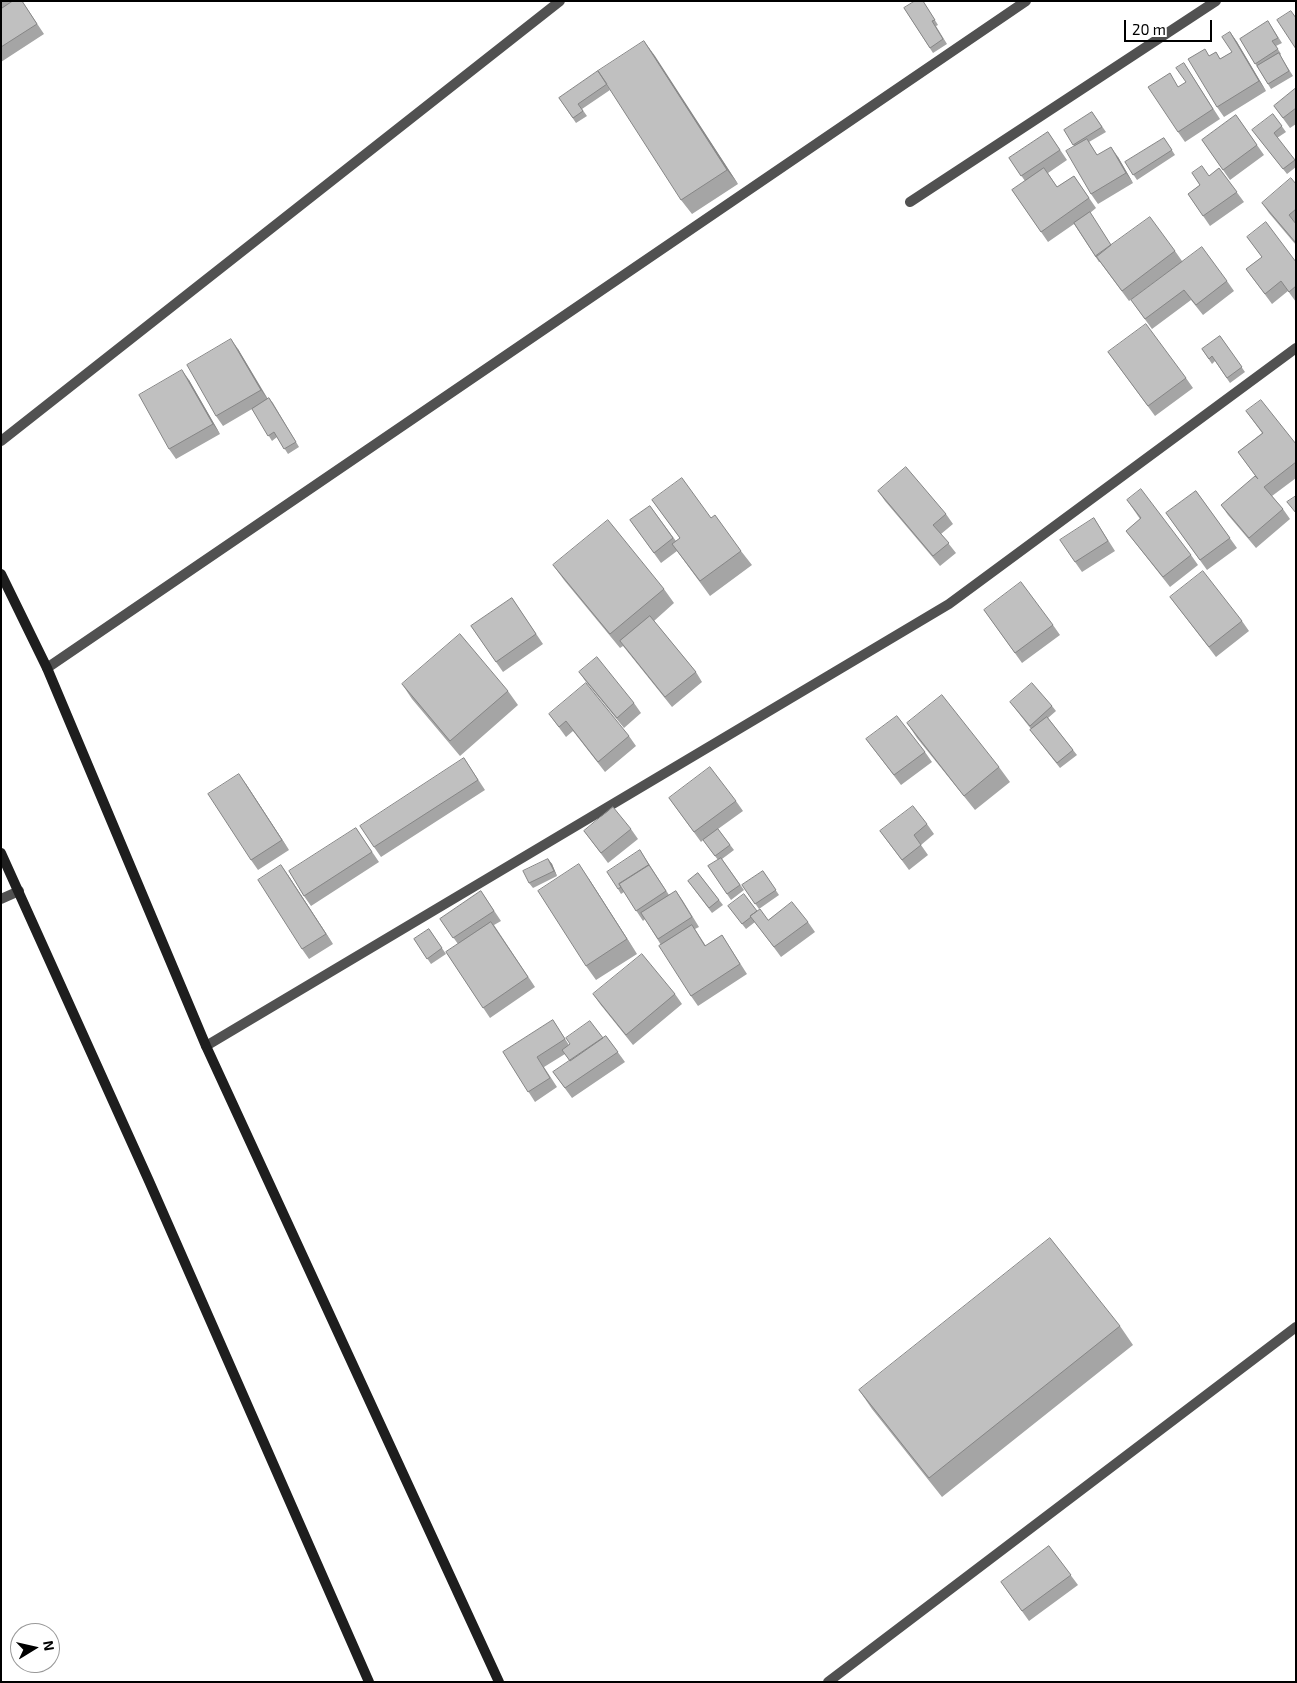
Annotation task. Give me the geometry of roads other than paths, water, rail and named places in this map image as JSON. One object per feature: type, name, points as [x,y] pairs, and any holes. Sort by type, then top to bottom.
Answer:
[{"type":"main road","points":[[1,574],[47,668],[206,1046],[498,1682]]},
{"type":"main road","points":[[1,853],[149,1181],[369,1682]]},
{"type":"street","points":[[1,441],[560,1]]},
{"type":"street","points":[[47,668],[1026,1]]},
{"type":"street","points":[[910,202],[1216,1]]},
{"type":"street","points":[[206,1046],[949,604],[1296,348]]},
{"type":"street","points":[[1,898],[19,891]]},
{"type":"street","points":[[828,1682],[1296,1328]]}]
